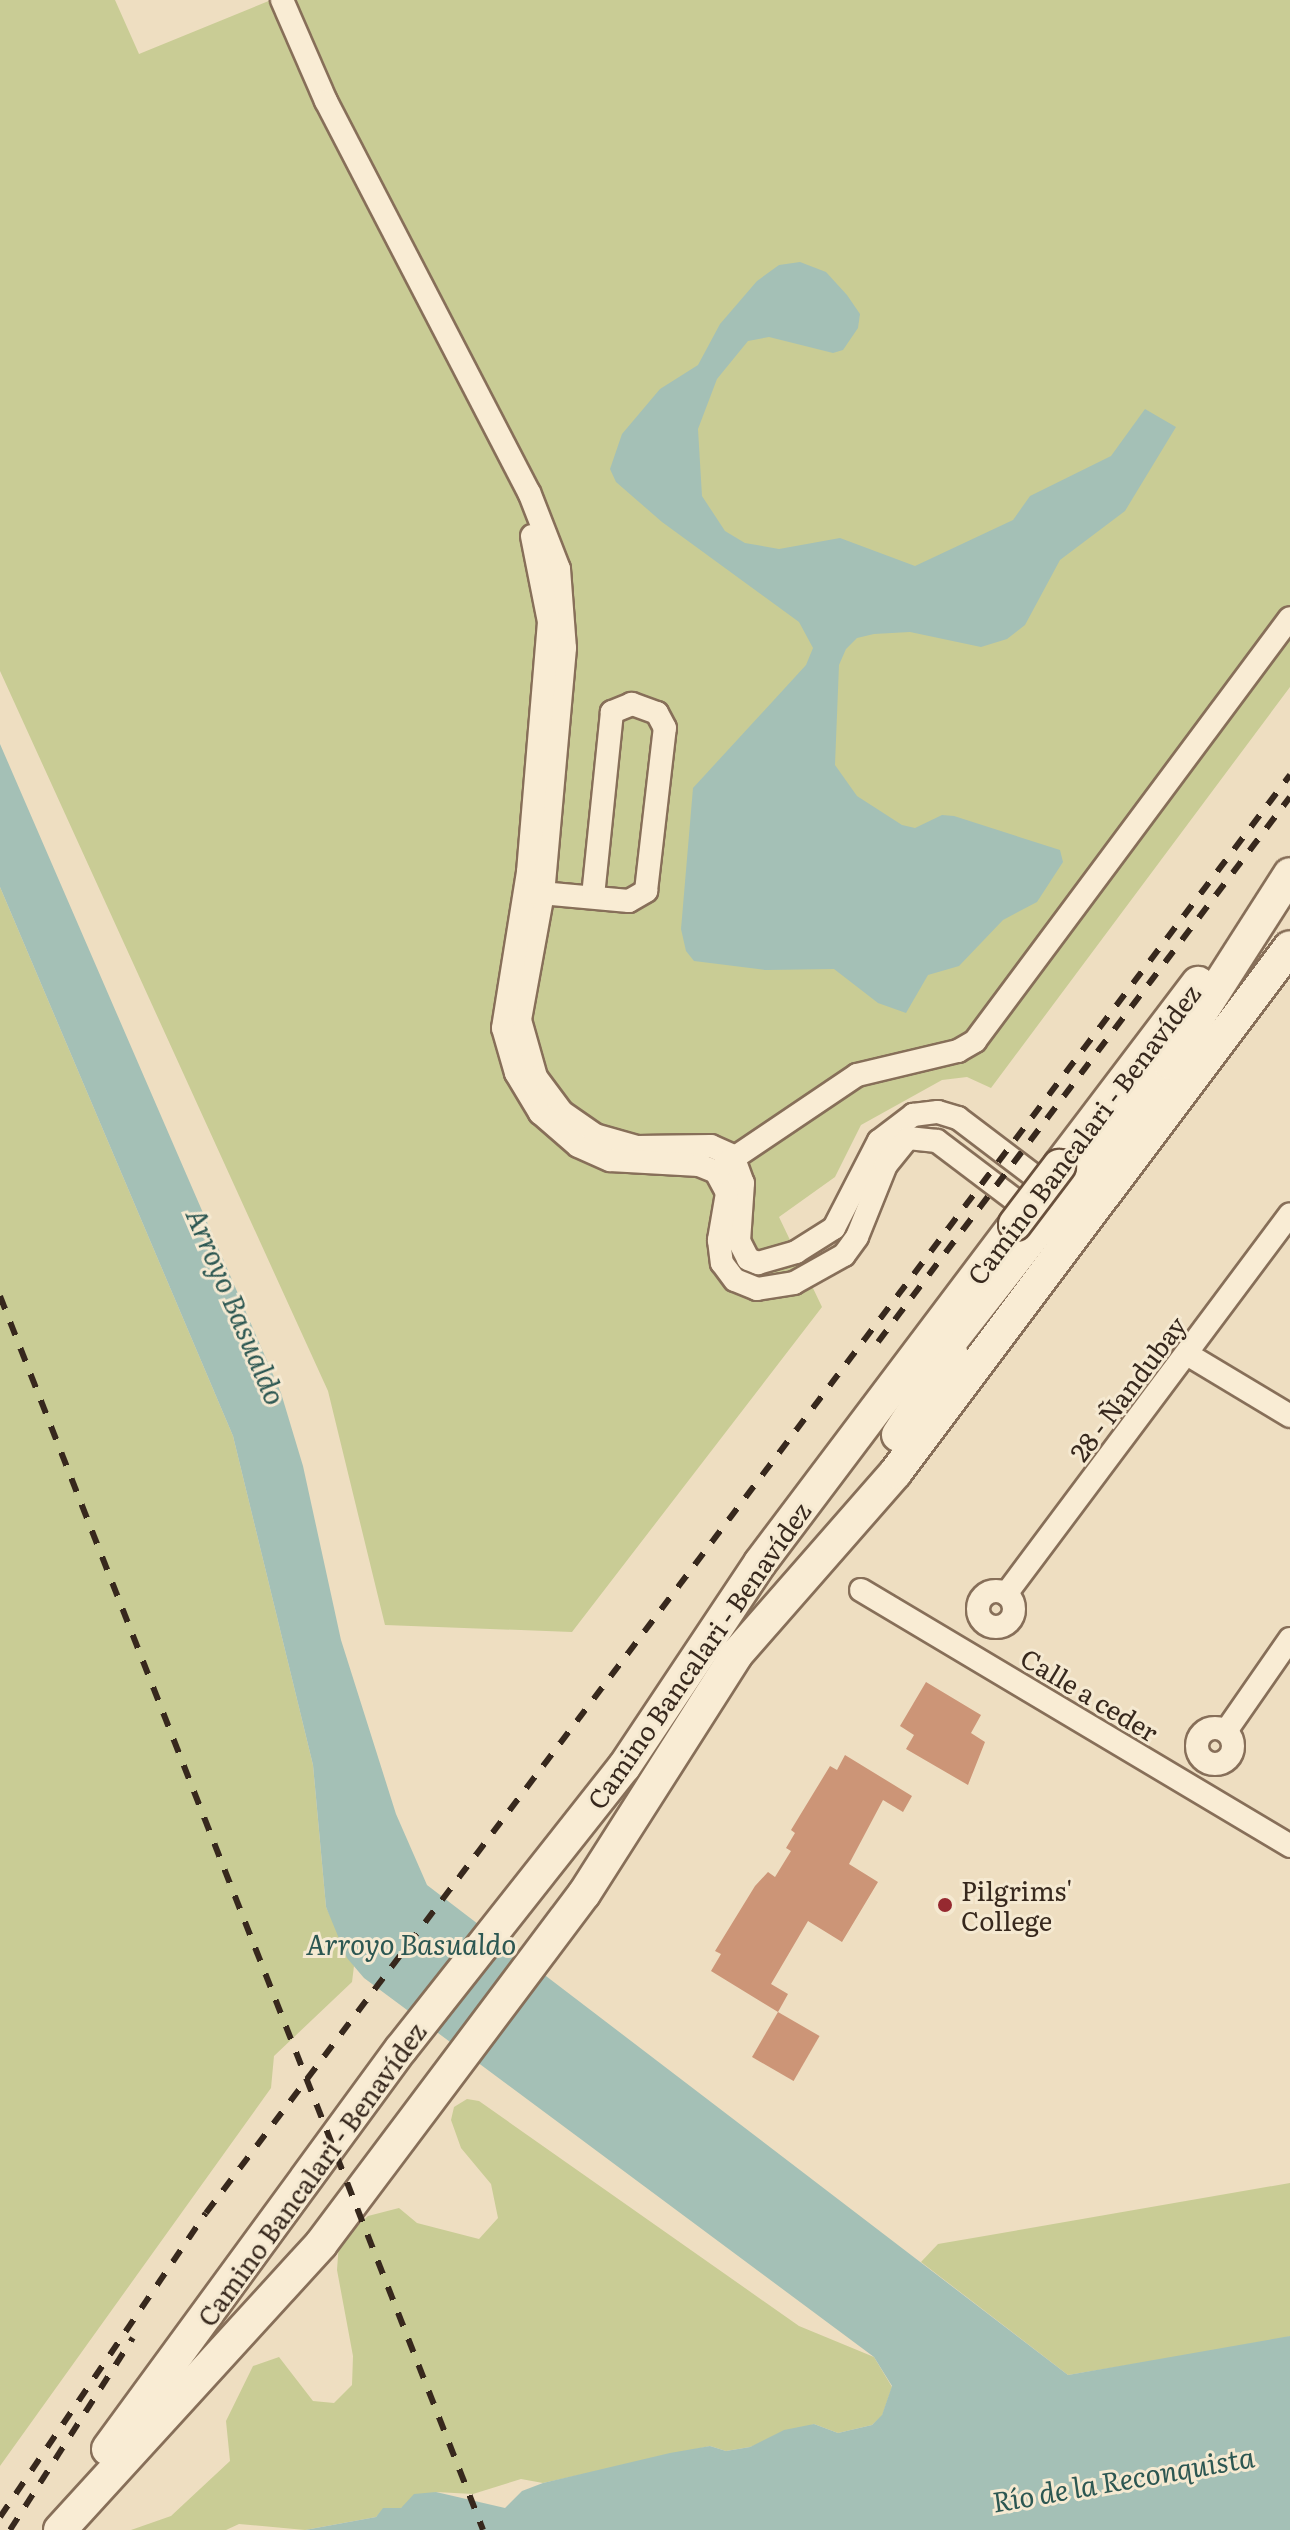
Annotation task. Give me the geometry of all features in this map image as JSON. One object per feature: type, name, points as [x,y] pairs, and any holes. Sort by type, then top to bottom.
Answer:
[{"type":"main road","name":"Camino Bancalari - Benavídez","points":[[58,2530],[102,2457],[401,2049],[624,1767],[725,1615],[1042,1215],[1059,1166],[1290,863]]},
{"type":"main road","points":[[1169,1063],[1290,874]]},
{"type":"main road","points":[[736,1655],[756,1608],[885,1453],[1042,1215],[1290,921]]},
{"type":"main road","name":"Camino Bancalari - Benavídez","points":[[58,2530],[321,2244],[584,1894],[736,1655],[896,1472],[1290,947]]},
{"type":"main road","points":[[725,1615],[856,1467],[969,1325]]},
{"type":"street","points":[[282,0],[326,101],[543,527],[564,598],[565,648],[520,1020],[528,1060],[549,1096],[579,1125],[612,1142],[711,1146],[733,1156],[743,1183],[739,1241],[748,1259],[770,1262],[812,1244],[845,1214],[879,1141],[903,1120],[930,1112],[958,1118],[1042,1215]]},
{"type":"street","points":[[716,1172],[733,1156],[857,1075],[958,1051],[975,1041],[1290,618]]},
{"type":"street","points":[[534,892],[629,901],[646,891],[665,728],[650,708],[626,704],[612,712],[593,896]]},
{"type":"street","points":[[534,892],[503,1019],[508,1054],[523,1089],[550,1123],[596,1155],[628,1164],[699,1165],[716,1172],[727,1193],[720,1256],[735,1280],[757,1289],[776,1289],[824,1269],[850,1248],[895,1149],[915,1137],[937,1141],[1042,1215]]},
{"type":"street","name":"28 - Ñandubay","points":[[1006,1594],[1290,1214]]},
{"type":"street","points":[[812,1244],[824,1269]]},
{"type":"street","points":[[1187,1354],[1290,1416]]},
{"type":"street","name":"Calle a ceder","points":[[861,1590],[1290,1846]]},
{"type":"street","points":[[1226,1731],[1290,1639]]},
{"type":"green space","points":[[0,0],[115,0],[139,54],[271,0],[1290,0],[1290,687],[991,1088],[967,1077],[942,1080],[861,1125],[835,1177],[779,1217],[822,1307],[572,1632],[385,1625],[328,1391],[0,671]]},
{"type":"green space","points":[[0,887],[233,1436],[313,1765],[326,1907],[354,1966],[352,1982],[274,2056],[271,2088],[0,2466]]},
{"type":"green space","points":[[467,2099],[479,2101],[799,2326],[874,2357],[892,2387],[882,2416],[872,2425],[838,2433],[814,2424],[750,2447],[726,2451],[710,2446],[543,2483],[521,2479],[473,2494],[436,2492],[401,2508],[384,2508],[376,2517],[305,2530],[239,2524],[226,2530],[131,2530],[171,2516],[230,2461],[226,2421],[253,2366],[279,2357],[313,2401],[334,2403],[352,2385],[353,2356],[337,2270],[339,2242],[368,2216],[399,2208],[417,2223],[479,2239],[498,2218],[491,2184],[461,2148],[451,2120],[454,2107]]},
{"type":"green space","points":[[1290,2183],[1290,2336],[1279,2340],[1068,2375],[921,2262],[938,2244]]},
{"type":"water","points":[[800,262],[826,272],[847,295],[860,314],[858,328],[843,350],[833,353],[769,337],[748,341],[717,379],[698,429],[702,496],[725,531],[745,543],[779,549],[840,538],[915,566],[1013,520],[1030,496],[1111,456],[1145,409],[1176,427],[1125,511],[1060,560],[1025,625],[1007,639],[981,647],[910,632],[874,634],[857,638],[846,649],[839,665],[835,765],[857,796],[902,825],[915,828],[942,815],[954,816],[1060,850],[1063,862],[1037,902],[1003,920],[959,966],[928,975],[906,1013],[878,1003],[834,969],[765,970],[694,961],[686,951],[681,929],[693,788],[806,665],[813,648],[799,622],[662,522],[616,482],[610,469],[622,434],[660,389],[698,365],[720,324],[757,281],[779,265]]},
{"type":"water","name":"Arroyo Basualdo","points":[[0,744],[281,1393],[303,1466],[341,1640],[396,1814],[427,1885],[1068,2375],[1290,2336],[1290,2530],[305,2530],[376,2517],[383,2508],[401,2508],[414,2494],[436,2492],[505,2508],[522,2491],[543,2483],[670,2453],[710,2446],[726,2451],[750,2447],[784,2430],[814,2424],[838,2433],[872,2425],[882,2415],[892,2386],[874,2357],[364,1978],[347,1958],[326,1907],[313,1765],[233,1436],[0,887]]},
{"type":"building","points":[[926,1682],[981,1715],[971,1733],[985,1742],[968,1785],[906,1749],[914,1735],[900,1726]]},
{"type":"building","points":[[845,1755],[912,1796],[903,1812],[883,1800],[849,1864],[878,1882],[842,1942],[808,1921],[771,1984],[788,1994],[778,2012],[711,1971],[721,1954],[715,1951],[755,1886],[768,1872],[775,1877],[791,1851],[786,1848],[795,1833],[791,1830],[830,1766],[837,1770]]},
{"type":"building","points":[[778,2012],[820,2036],[794,2081],[752,2057]]},
{"type":"railway","points":[[0,2517],[206,2213],[1290,775]]},
{"type":"railway","points":[[878,1342],[1290,797]]},
{"type":"railway","points":[[0,1296],[483,2530]]},
{"type":"railway","points":[[10,2530],[133,2338]]},
{"type":"place","name":"Pilgrims' College","points":[[945,1905]]},
{"type":"water label","name":"Río de la Reconquista","points":[[1123,2478]]}]
